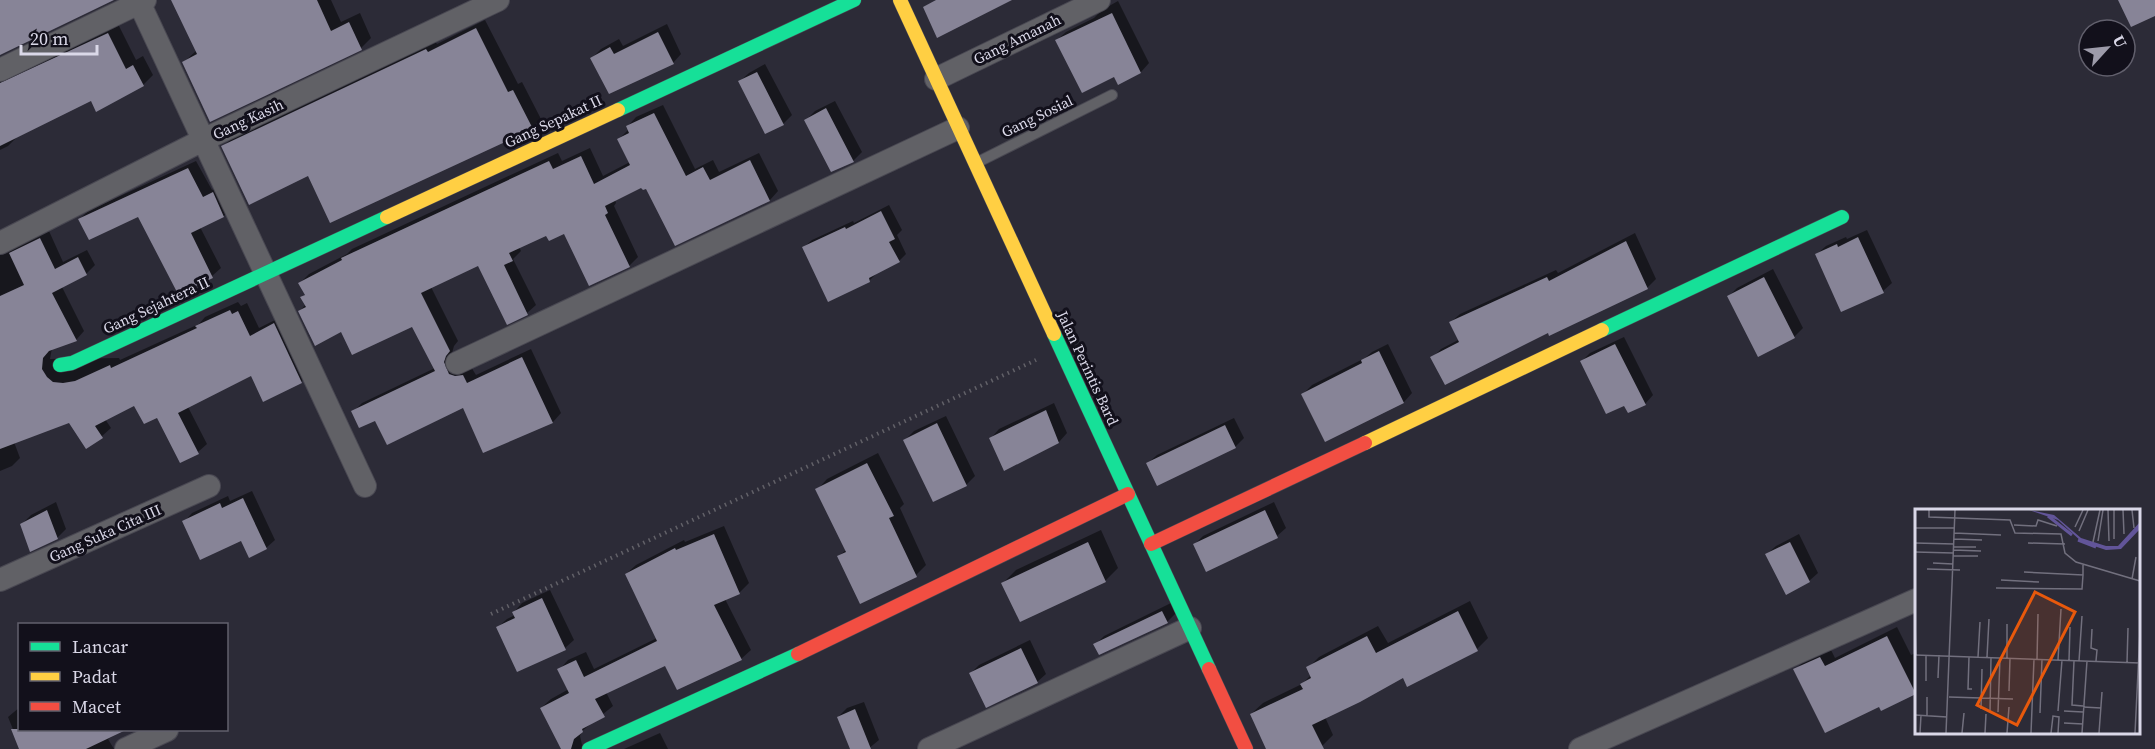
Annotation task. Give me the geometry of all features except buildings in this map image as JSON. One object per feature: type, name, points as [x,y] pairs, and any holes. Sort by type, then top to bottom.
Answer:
[{"type":"street","name":"Gang Kasih","points":[[0,243],[203,140],[498,0]]},
{"type":"street","name":"Gang Sepakat II","points":[[265,272],[854,0]]},
{"type":"street","name":"Jalan Perintis Bard","points":[[900,0],[1246,749]]},
{"type":"street","name":"Gang Amanah","points":[[936,79],[1099,0]]},
{"type":"street","points":[[0,70],[141,1],[203,140],[365,486]]},
{"type":"street","points":[[458,363],[958,128]]},
{"type":"street","points":[[1151,544],[1842,217]]},
{"type":"street","name":"Gang Sejahtera II","points":[[60,365],[72,363],[265,272]]},
{"type":"street","name":"Gang Suka Cita III","points":[[0,580],[209,486]]},
{"type":"street","points":[[589,749],[797,655],[1128,494]]},
{"type":"street","points":[[1580,749],[1915,601]]},
{"type":"street","points":[[929,749],[1190,628]]},
{"type":"street","points":[[126,749],[163,731]]},
{"type":"lane","name":"Gang Sosial","points":[[975,163],[1112,95]]},
{"type":"path","points":[[491,615],[1061,348]]},
{"type":"traffic: fast","points":[[618,110],[854,0]]},
{"type":"traffic: fast","points":[[60,365],[72,363],[387,217]]},
{"type":"traffic: fast","points":[[1602,330],[1842,217]]},
{"type":"traffic: fast","points":[[1054,334],[1209,669]]},
{"type":"traffic: fast","points":[[589,749],[798,654]]},
{"type":"traffic: slow","points":[[900,0],[1054,334]]},
{"type":"traffic: slow","points":[[387,217],[618,110]]},
{"type":"traffic: slow","points":[[1365,443],[1602,330]]},
{"type":"traffic: jam","points":[[1151,544],[1365,443]]},
{"type":"traffic: jam","points":[[798,654],[1128,494]]},
{"type":"traffic: jam","points":[[1209,669],[1246,749]]}]
